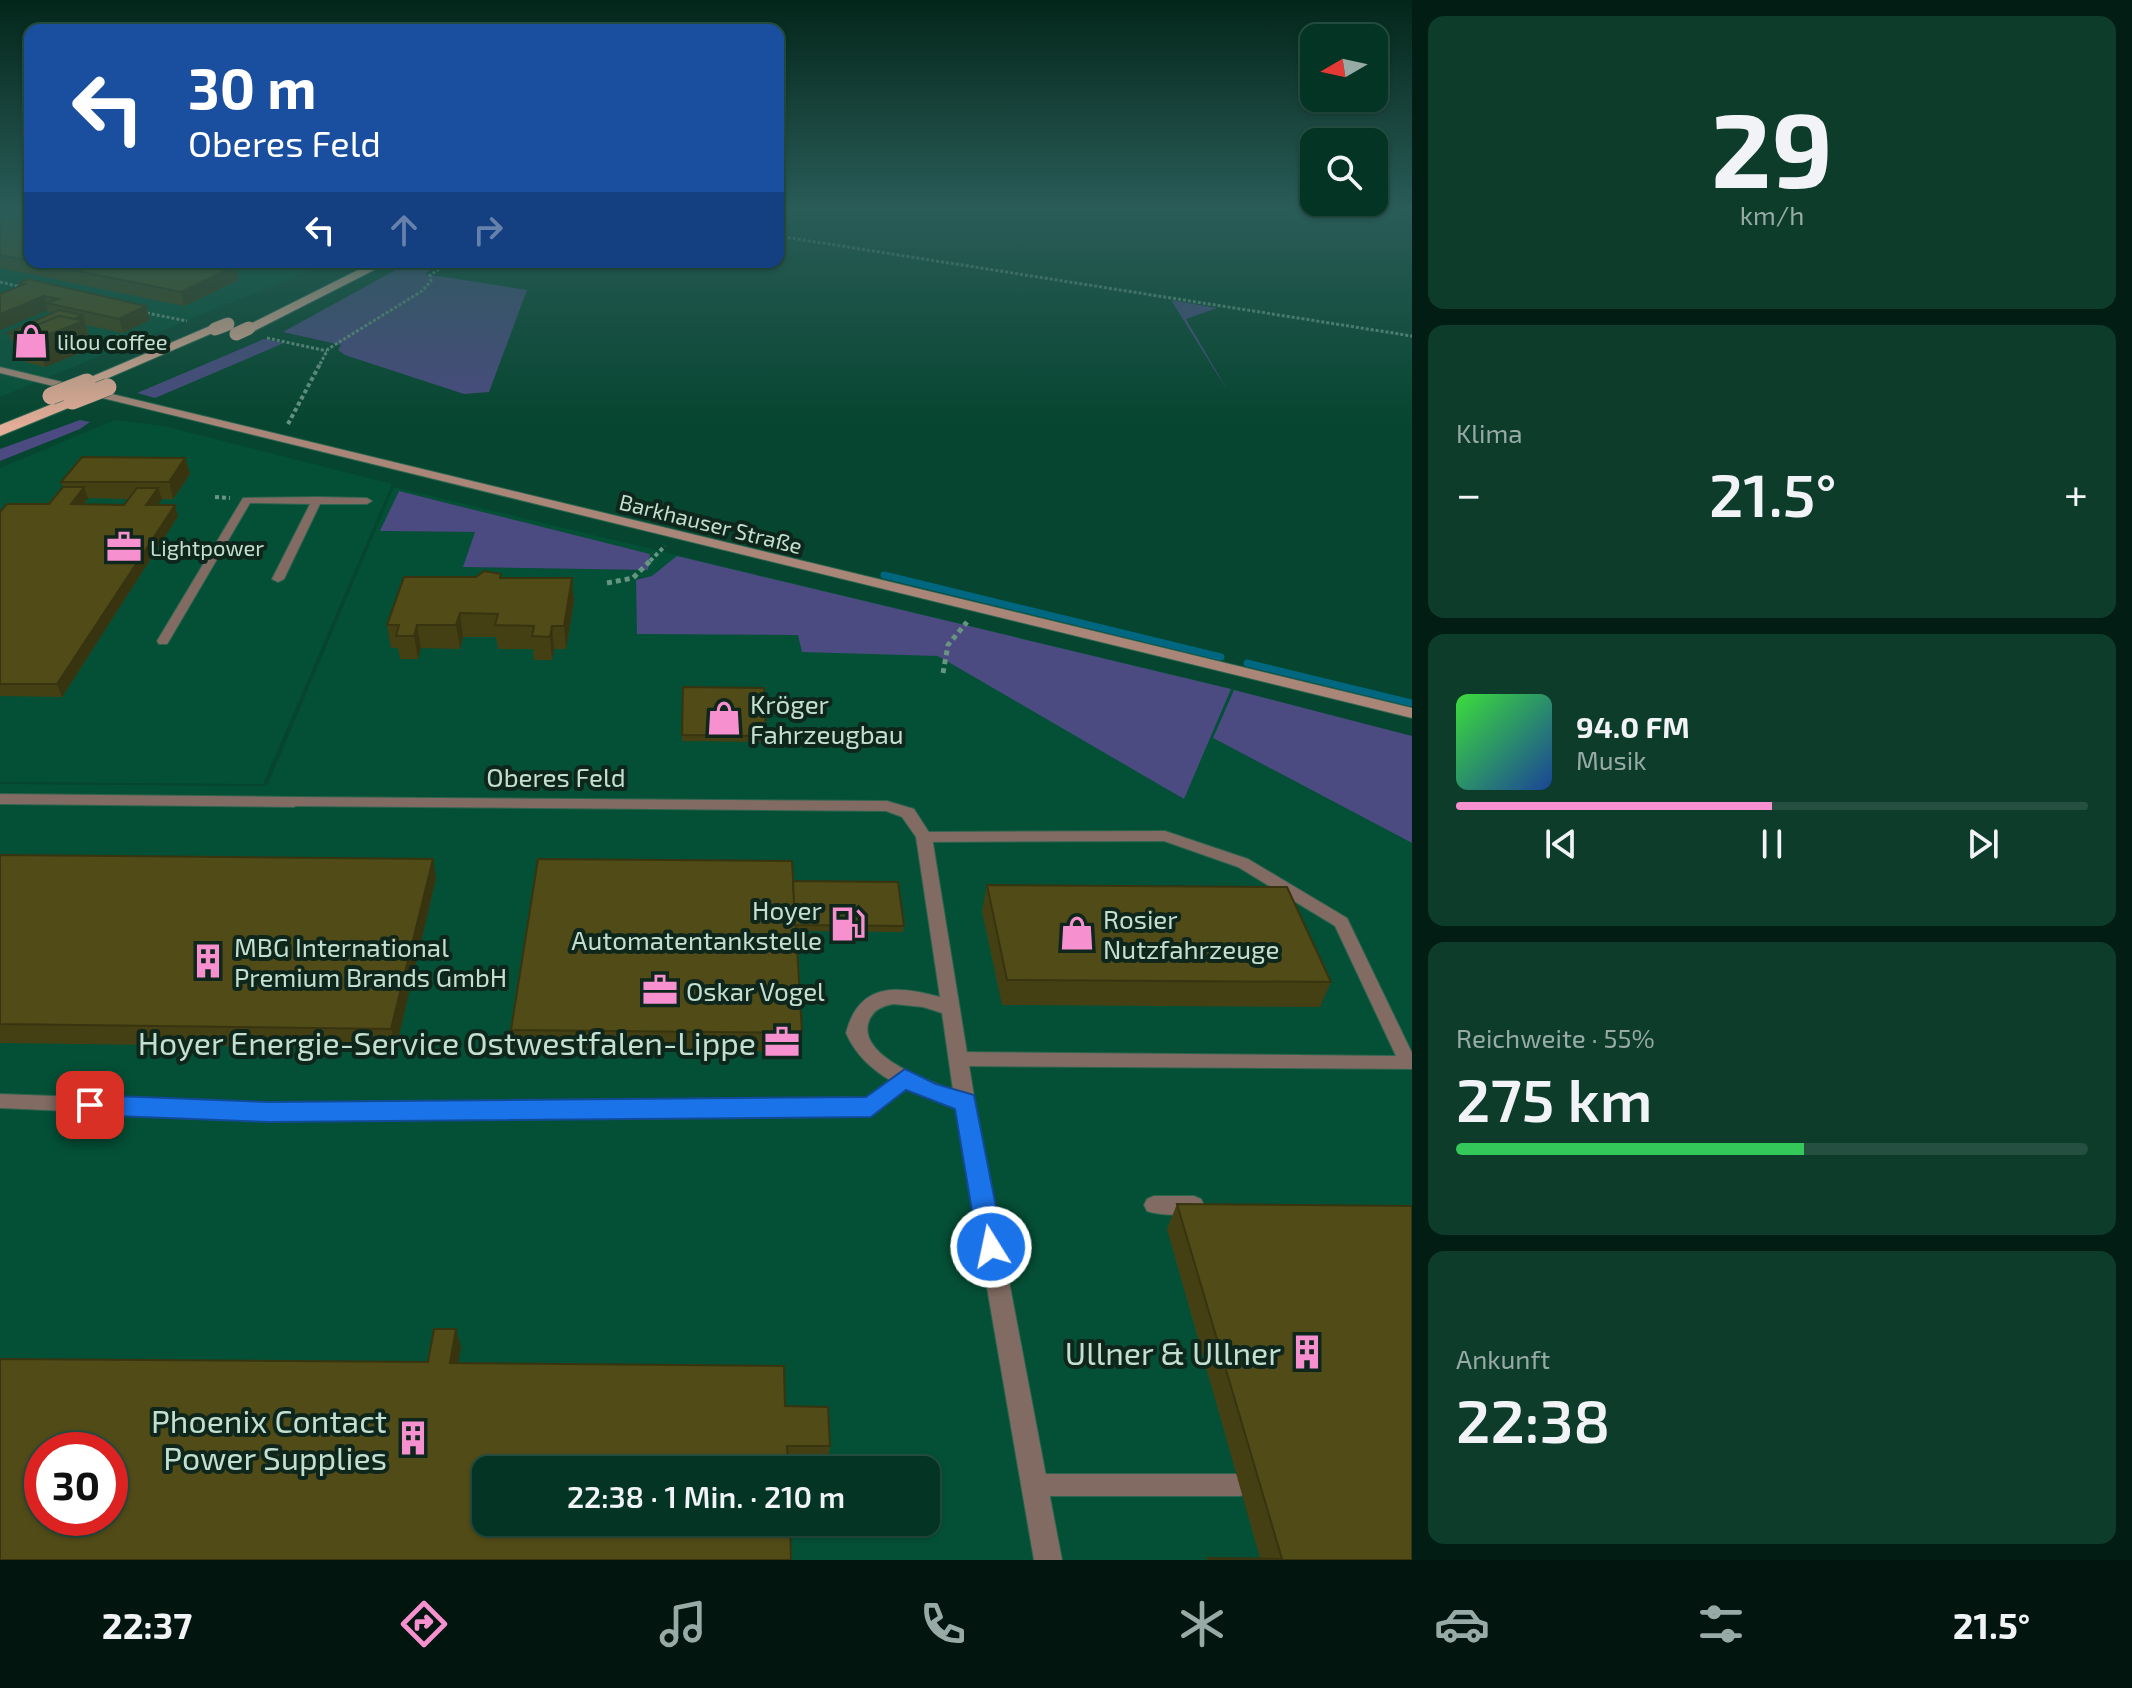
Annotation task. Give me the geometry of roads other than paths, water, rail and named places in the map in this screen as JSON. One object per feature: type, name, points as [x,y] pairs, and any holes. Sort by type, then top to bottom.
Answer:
[{"type":"highway","points":[[0,415],[232,329],[324,282]]},
{"type":"highway","points":[[0,429],[108,387],[339,282]]},
{"type":"street","name":"Barkhauser Straße","points":[[0,370],[1412,713]]},
{"type":"street","name":"Oberes Feld","points":[[294,802],[868,804],[908,813],[924,837]]},
{"type":"street","points":[[924,837],[965,1102],[1048,1560]]},
{"type":"street","points":[[951,1008],[919,997],[894,994],[877,1000],[862,1012],[857,1022],[858,1042],[867,1053],[905,1078],[930,1092],[965,1102]]},
{"type":"lane","points":[[163,641],[247,500],[367,501]]},
{"type":"lane","points":[[278,579],[317,500]]},
{"type":"lane","name":"Oberes Feld","points":[[0,799],[294,802]]},
{"type":"lane","points":[[924,837],[1165,836],[1243,863],[1341,922],[1408,1063],[959,1059]]},
{"type":"lane","points":[[0,1101],[269,1112],[871,1107],[905,1078]]},
{"type":"lane","points":[[1154,1205],[1215,1206]]},
{"type":"lane","points":[[1034,1485],[1240,1485]]},
{"type":"waterway","points":[[884,575],[1221,657]]},
{"type":"waterway","points":[[1247,663],[1412,703]]},
{"type":"place","name":"lilou coffee","points":[[31,341]]},
{"type":"place","name":"Lightpower","points":[[124,547]]},
{"type":"place","name":"Kröger Fahrzeugbau","points":[[724,718]]},
{"type":"place","name":"Hoyer Automatentankstelle","points":[[848,924]]},
{"type":"place","name":"Rosier Nutzfahrzeuge","points":[[1077,933]]},
{"type":"place","name":"MBG International Premium Brands GmbH","points":[[208,961]]},
{"type":"place","name":"Oskar Vogel","points":[[660,990]]},
{"type":"place","name":"Hoyer Energie-Service Ostwestfalen-Lippe","points":[[782,1042]]},
{"type":"place","name":"Ullner & Ullner","points":[[1307,1352]]},
{"type":"place","name":"Phoenix Contact Power Supplies","points":[[413,1438]]}]
